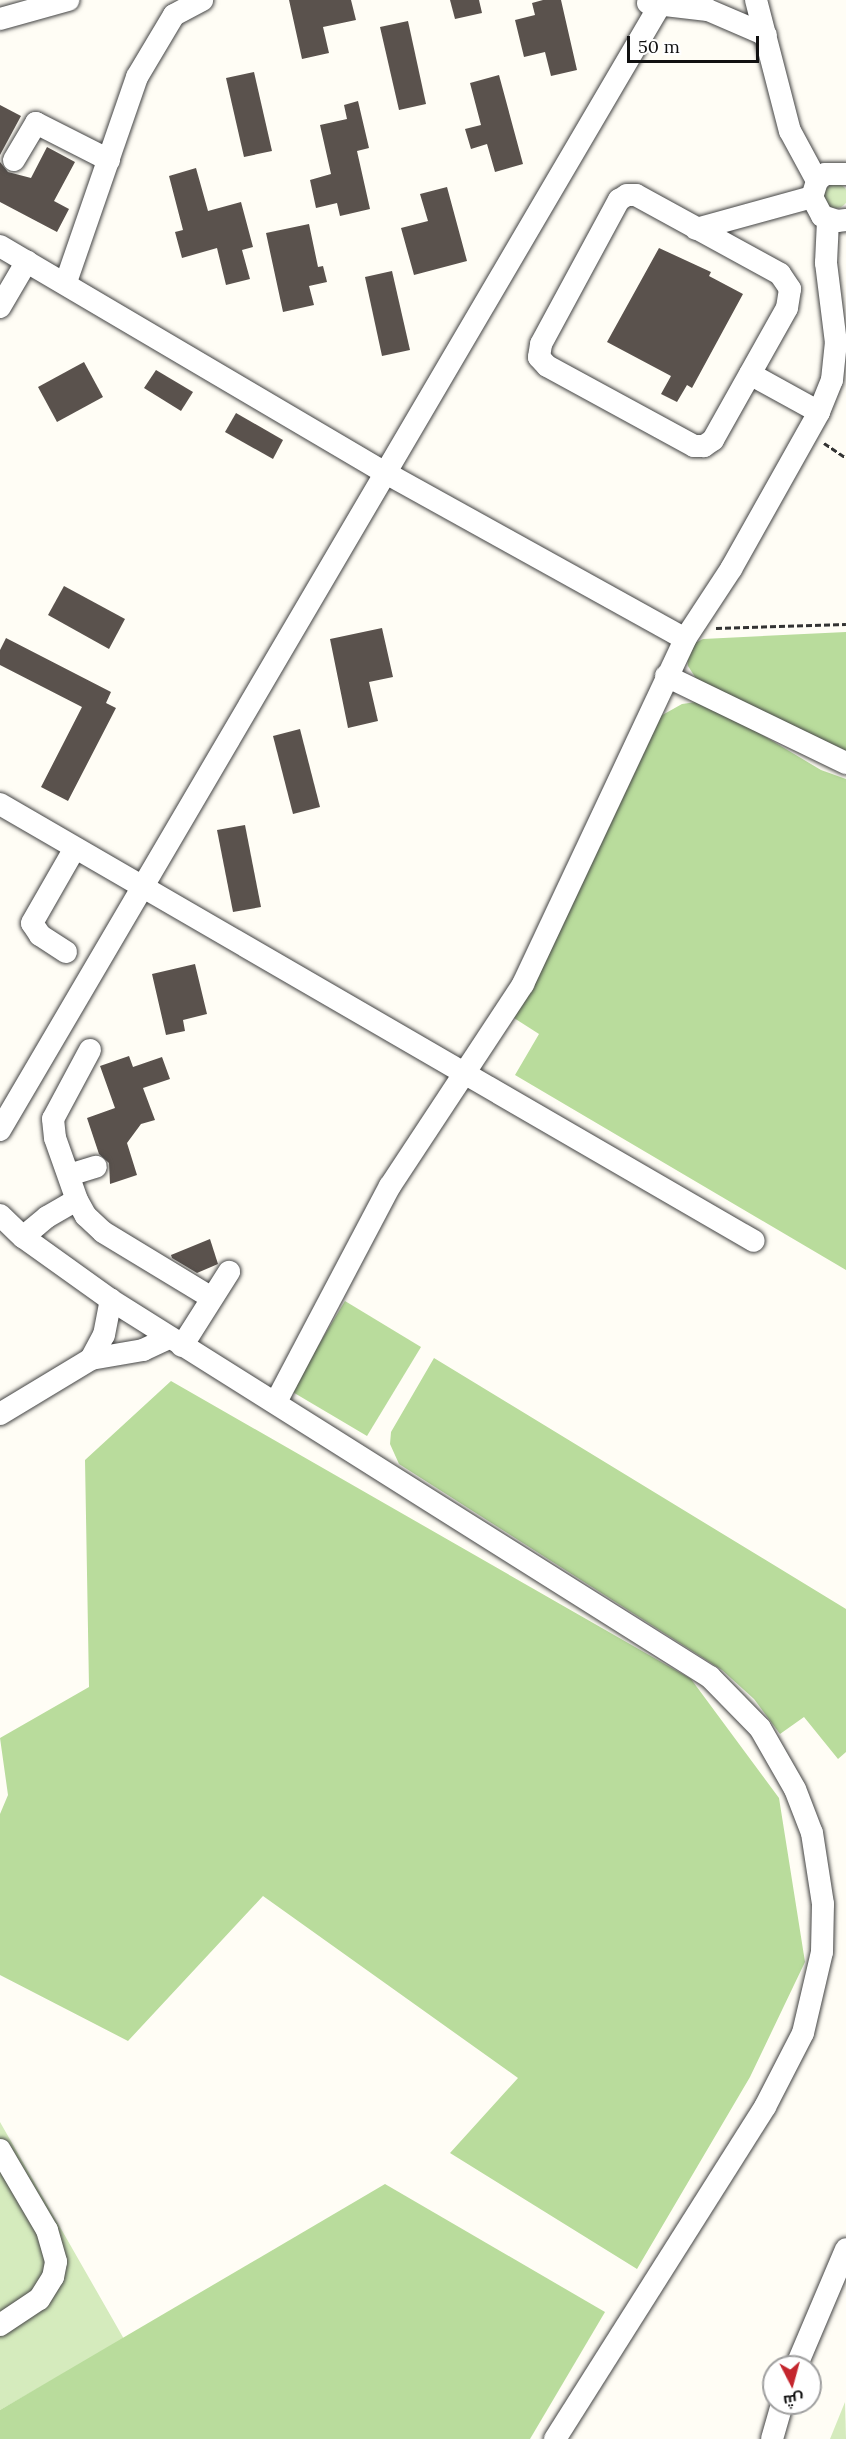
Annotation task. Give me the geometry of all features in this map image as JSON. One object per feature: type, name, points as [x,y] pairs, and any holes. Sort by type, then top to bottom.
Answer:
[{"type":"lane","points":[[0,19],[45,3],[68,0]]},
{"type":"lane","points":[[66,282],[109,160],[127,97],[174,15],[202,0]]},
{"type":"lane","points":[[756,0],[790,131],[824,206]]},
{"type":"lane","points":[[0,1130],[655,2],[708,10],[766,35]]},
{"type":"lane","points":[[14,160],[36,123],[109,160]]},
{"type":"lane","points":[[276,1402],[372,1217],[462,1072],[523,984],[666,676],[688,634],[731,569],[822,405],[836,342],[826,262],[824,206],[835,172],[846,174]]},
{"type":"lane","points":[[636,195],[716,239],[780,274],[790,290],[790,302],[713,440],[699,447],[547,366],[539,357],[541,344],[622,197],[636,195]]},
{"type":"lane","points":[[696,229],[824,206]]},
{"type":"lane","points":[[716,239],[824,206]]},
{"type":"lane","points":[[0,246],[66,282],[384,472],[688,634]]},
{"type":"lane","points":[[0,307],[27,261]]},
{"type":"lane","points":[[753,368],[822,405]]},
{"type":"lane","points":[[666,676],[846,763]]},
{"type":"lane","points":[[1,808],[143,887],[754,1241]]},
{"type":"lane","points":[[66,952],[40,935],[32,923],[75,848]]},
{"type":"lane","points":[[90,1050],[53,1119],[55,1138],[76,1200],[86,1216],[103,1232],[212,1298]]},
{"type":"lane","points":[[69,1175],[96,1167]]},
{"type":"lane","points":[[23,1237],[47,1217],[76,1200]]},
{"type":"lane","points":[[0,1215],[23,1237],[111,1300],[175,1342],[276,1402],[710,1677],[746,1709],[773,1748],[812,1833],[821,1880],[823,1940],[813,1997],[799,2041],[765,2107],[555,2439]]},
{"type":"lane","points":[[0,1414],[91,1359],[175,1342],[212,1298],[229,1272]]},
{"type":"lane","points":[[91,1359],[104,1335],[111,1300]]},
{"type":"lane","points":[[0,2150],[52,2242],[56,2262],[53,2277],[39,2299],[0,2325]]},
{"type":"lane","points":[[801,2355],[846,2249]]},
{"type":"lane","points":[[772,2439],[779,2415]]},
{"type":"path","points":[[807,432],[846,458]]},
{"type":"path","points":[[688,634],[846,624]]},
{"type":"green space","points":[[836,184],[841,185],[847,191],[847,201],[841,207],[836,208],[831,207],[825,201],[824,196],[825,191],[831,185]]},
{"type":"green space","points":[[846,632],[846,751],[697,680],[688,666],[687,657],[695,643],[703,639]]},
{"type":"green space","points":[[696,702],[722,711],[821,770],[846,779],[846,1270],[515,1075],[539,1034],[514,1018],[657,718],[682,704]]},
{"type":"green space","points":[[345,1301],[421,1347],[367,1436],[291,1391]]},
{"type":"green space","points":[[434,1358],[846,1609],[846,1752],[838,1759],[804,1717],[780,1734],[754,1699],[722,1670],[399,1464],[390,1444],[391,1432]]},
{"type":"green space","points":[[171,1381],[691,1679],[779,1798],[805,1962],[750,2077],[637,2269],[450,2153],[518,2078],[263,1896],[128,2041],[0,1975],[0,1814],[8,1795],[0,1738],[89,1687],[85,1460]]},
{"type":"green space","points":[[0,2122],[124,2339],[0,2410],[0,2329],[57,2280],[0,2143]]},
{"type":"green space","points":[[0,2155],[43,2233],[49,2276],[0,2320]]},
{"type":"green space","points":[[385,2184],[605,2312],[530,2439],[0,2439],[0,2410]]},
{"type":"green space","points":[[845,2402],[846,2439],[830,2439]]},
{"type":"building","points":[[289,0],[351,0],[356,20],[323,27],[329,53],[302,59]]},
{"type":"building","points":[[450,0],[479,0],[482,13],[455,19]]},
{"type":"building","points":[[543,0],[561,0],[577,70],[551,76],[545,52],[524,57],[515,20],[535,15],[532,3]]},
{"type":"building","points":[[408,21],[426,104],[399,110],[380,27]]},
{"type":"building","points":[[254,72],[272,151],[244,157],[226,78]]},
{"type":"building","points":[[499,75],[523,164],[495,172],[487,144],[471,149],[465,129],[481,125],[470,83]]},
{"type":"building","points":[[358,101],[369,148],[357,151],[370,209],[340,216],[337,203],[316,208],[310,180],[331,174],[320,125],[347,119],[344,105]]},
{"type":"building","points":[[0,105],[21,116],[0,155]]},
{"type":"building","points":[[47,147],[75,162],[54,201],[69,209],[57,232],[0,202],[0,162],[8,172],[31,178]]},
{"type":"building","points":[[196,168],[208,211],[241,202],[253,247],[242,250],[250,279],[226,285],[217,248],[182,258],[175,232],[183,230],[169,176]]},
{"type":"building","points":[[447,187],[467,261],[414,275],[401,228],[428,221],[420,194]]},
{"type":"building","points":[[309,224],[318,267],[323,266],[327,282],[309,286],[314,305],[283,312],[266,233]]},
{"type":"building","points":[[659,248],[711,272],[709,276],[743,294],[692,388],[687,385],[677,402],[661,394],[671,376],[607,342]]},
{"type":"building","points":[[392,271],[410,350],[382,356],[365,277]]},
{"type":"building","points":[[84,362],[103,397],[57,422],[38,387]]},
{"type":"building","points":[[156,370],[193,392],[181,411],[144,388]]},
{"type":"building","points":[[236,413],[283,440],[273,459],[225,432]]},
{"type":"building","points":[[64,586],[125,619],[109,649],[48,615]]},
{"type":"building","points":[[382,628],[393,677],[369,682],[378,721],[348,728],[330,639]]},
{"type":"building","points":[[6,638],[111,692],[106,703],[116,708],[68,801],[41,787],[82,707],[0,665],[0,650]]},
{"type":"building","points":[[300,729],[320,807],[293,814],[273,736]]},
{"type":"building","points":[[245,825],[261,907],[233,912],[217,830]]},
{"type":"building","points":[[195,964],[207,1014],[183,1020],[185,1031],[166,1035],[152,974]]},
{"type":"building","points":[[129,1056],[133,1067],[162,1057],[170,1079],[143,1088],[155,1120],[141,1124],[127,1143],[137,1175],[110,1184],[109,1163],[99,1154],[87,1118],[115,1108],[100,1066]]},
{"type":"building","points":[[210,1239],[218,1264],[197,1273],[172,1258],[171,1255]]}]
